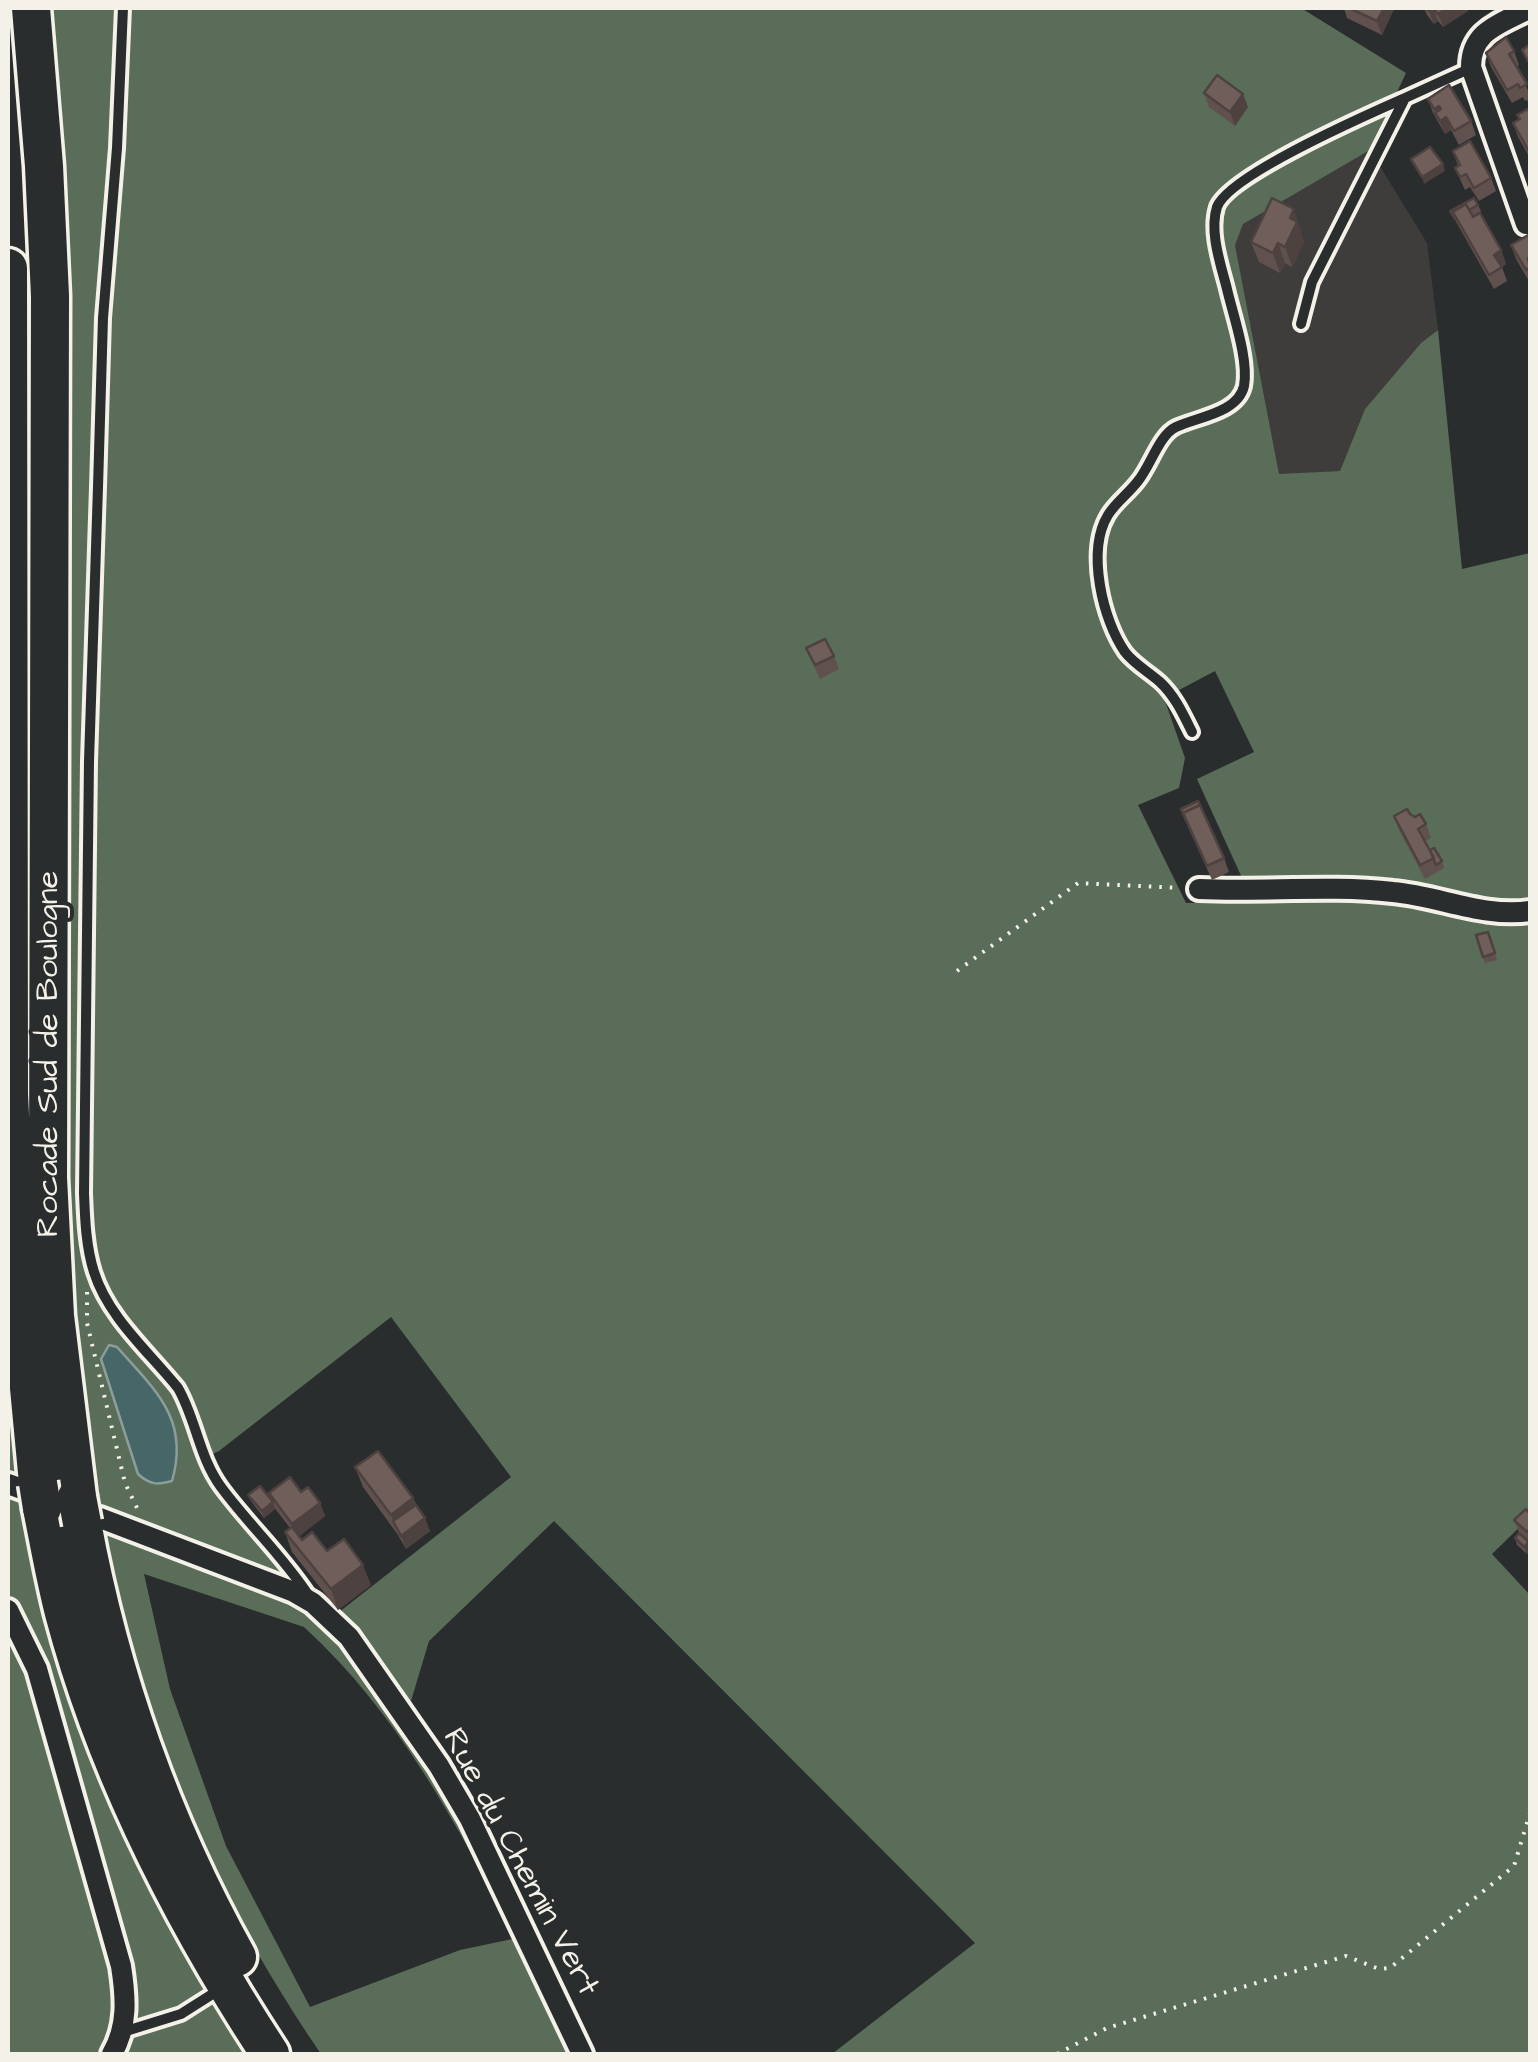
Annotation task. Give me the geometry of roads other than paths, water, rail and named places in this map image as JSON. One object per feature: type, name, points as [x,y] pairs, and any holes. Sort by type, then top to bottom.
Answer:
[{"type":"highway","name":"Rocade Sud de Boulogne","points":[[31,8],[50,296],[48,1178],[57,1334],[53,1500],[160,1794],[216,1918],[296,2054]]},
{"type":"highway","name":"Rocade Sud de Boulogne","points":[[8,268],[9,1094],[17,1261],[76,1652],[150,1843],[180,1908],[270,2054]]},
{"type":"street","points":[[1526,224],[1472,68],[1472,49],[1480,36],[1530,8]]},
{"type":"street","points":[[1199,888],[1357,889],[1398,892],[1503,914],[1530,911]]},
{"type":"street","name":"Rue du Chemin Vert","points":[[53,1500],[294,1592],[313,1603],[348,1637],[439,1766],[478,1836],[582,2054]]},
{"type":"street","points":[[8,1610],[37,1669],[110,1924],[125,1990],[123,2032],[112,2054]]},
{"type":"lane","points":[[123,8],[104,318],[89,762],[84,1193],[92,1268],[106,1300],[186,1403],[205,1458],[222,1488],[285,1560],[313,1603]]},
{"type":"lane","points":[[1192,732],[1164,685],[1127,655],[1104,610],[1099,575],[1100,538],[1107,516],[1152,464],[1160,441],[1171,429],[1228,407],[1244,386],[1244,364],[1215,239],[1218,206],[1232,189],[1331,130],[1472,68]]},
{"type":"lane","points":[[1301,324],[1312,282],[1405,98]]},
{"type":"lane","points":[[123,2032],[181,2014],[226,1985]]},
{"type":"water","points":[[109,1345],[117,1347],[166,1407],[176,1440],[172,1481],[154,1483],[138,1474],[101,1359]]}]
